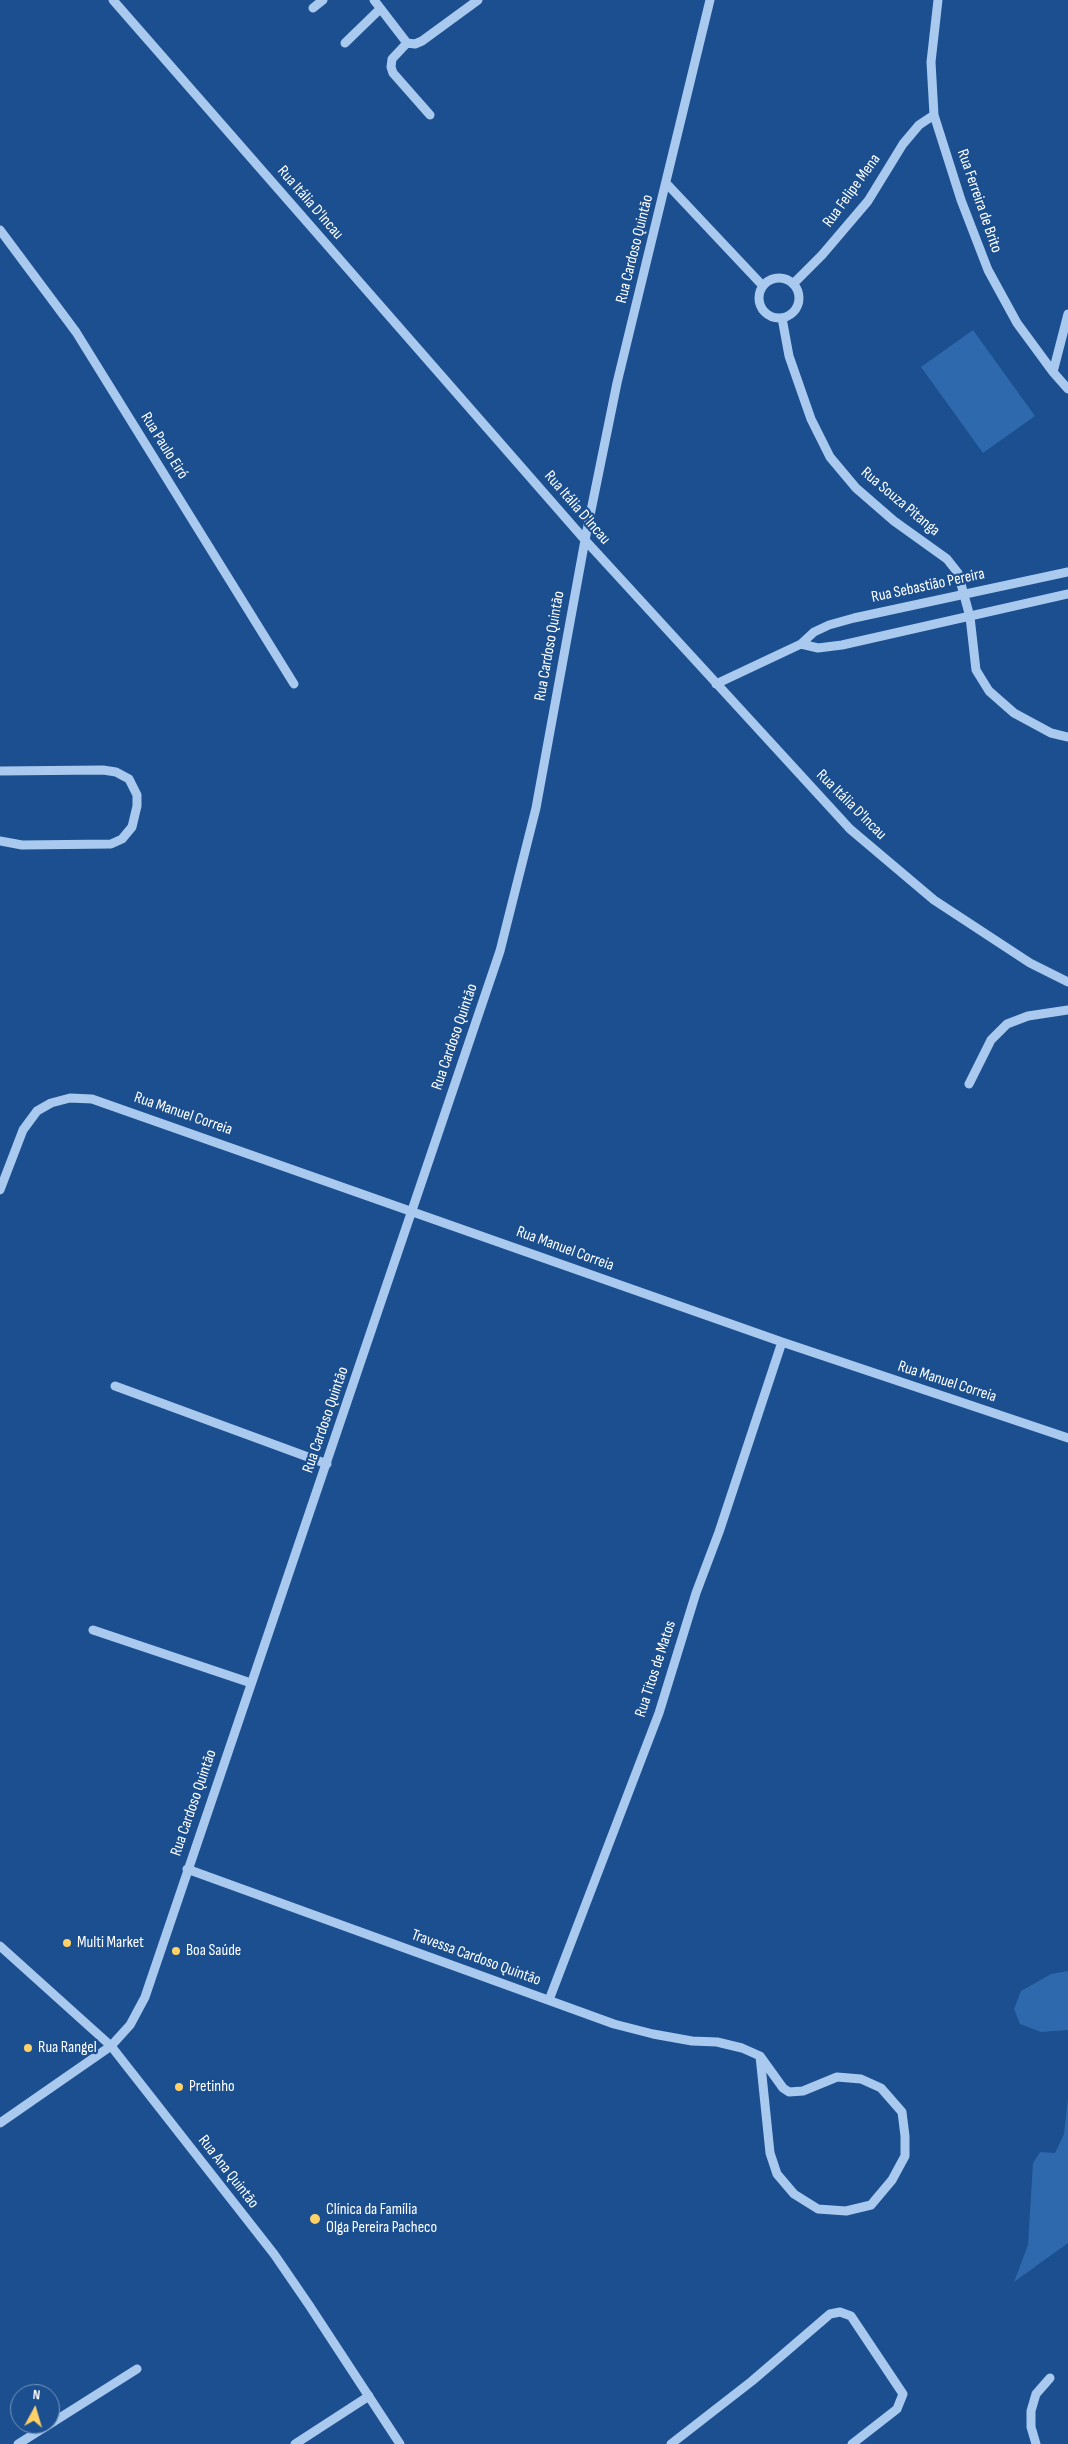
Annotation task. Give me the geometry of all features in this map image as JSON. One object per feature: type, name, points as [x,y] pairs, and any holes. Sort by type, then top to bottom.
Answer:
[{"type":"street","name":"Rua Itália D'Incau","points":[[113,0],[585,540],[850,829],[934,900],[1030,963],[1068,982]]},
{"type":"street","points":[[313,8],[323,0]]},
{"type":"street","points":[[374,0],[407,43],[415,44],[422,41],[478,0]]},
{"type":"street","name":"Rua Cardoso Quintão","points":[[0,2123],[110,2046],[130,2025],[144,1997],[500,952],[536,808],[585,540],[618,383],[710,0]]},
{"type":"street","name":"Rua Ferreira de Brito","points":[[938,0],[932,62],[934,116],[961,200],[988,270],[1017,323],[1068,389]]},
{"type":"street","points":[[345,43],[380,9]]},
{"type":"street","points":[[407,43],[392,60],[391,67],[393,73],[430,115]]},
{"type":"street","name":"Rua Felipe Mena","points":[[793,284],[822,255],[868,201],[903,144],[919,125],[934,116]]},
{"type":"street","points":[[666,183],[763,286]]},
{"type":"street","name":"Rua Paulo Eiró","points":[[0,230],[76,332],[294,684]]},
{"type":"street","points":[[778,278],[793,284],[799,297],[795,311],[782,318],[774,317],[762,308],[760,301],[763,286],[778,278]]},
{"type":"street","points":[[1053,372],[1068,314]]},
{"type":"street","name":"Rua Souza Pitanga","points":[[782,318],[789,356],[811,419],[830,457],[856,488],[894,521],[947,559],[958,573],[970,617],[976,670],[989,691],[1014,712],[1051,733],[1068,737]]},
{"type":"street","name":"Rua Sebastião Pereira","points":[[716,684],[801,644],[814,632],[829,625],[965,593],[1068,572]]},
{"type":"street","points":[[801,644],[818,648],[842,644],[1068,594]]},
{"type":"street","points":[[0,771],[103,770],[116,772],[129,779],[137,795],[137,806],[132,827],[122,839],[110,844],[22,845],[0,841]]},
{"type":"street","points":[[969,1084],[992,1040],[1007,1024],[1028,1016],[1068,1010]]},
{"type":"street","name":"Rua Manuel Correia","points":[[0,1190],[23,1130],[37,1111],[51,1103],[70,1098],[92,1099],[413,1210],[782,1342],[1068,1438]]},
{"type":"street","name":"Rua Titos de Matos","points":[[549,2000],[659,1713],[696,1592],[719,1532],[782,1342]]},
{"type":"street","points":[[115,1386],[327,1464]]},
{"type":"street","points":[[93,1630],[251,1683]]},
{"type":"street","name":"Travessa Cardoso Quintão","points":[[187,1869],[614,2024],[692,2041],[717,2042],[742,2048],[760,2056]]},
{"type":"street","name":"Rua Ana Quintão","points":[[0,1946],[110,2046],[274,2254],[309,2304],[400,2444]]},
{"type":"street","points":[[760,2056],[783,2088],[789,2092],[803,2091],[837,2077],[861,2079],[881,2088],[902,2112],[905,2156],[892,2180],[871,2205],[846,2211],[818,2209],[794,2194],[777,2174],[770,2153],[760,2056]]},
{"type":"street","points":[[671,2444],[752,2381],[830,2314],[840,2312],[851,2316],[902,2394],[897,2409],[852,2444]]},
{"type":"street","points":[[60,2418],[137,2369]]},
{"type":"street","points":[[1036,2444],[1031,2427],[1031,2411],[1036,2394],[1050,2378]]},
{"type":"street","points":[[296,2444],[369,2396]]},
{"type":"street","points":[[18,2444],[34,2434]]},
{"type":"shaded area","points":[[973,330],[1035,416],[983,453],[921,367]]},
{"type":"shaded area","points":[[1068,1971],[1068,2030],[1041,2032],[1020,2024],[1014,2009],[1021,1991],[1051,1974]]},
{"type":"shaded area","points":[[1068,2097],[1068,2243],[1014,2282],[1028,2245],[1033,2163],[1040,2152],[1055,2153],[1064,2134]]},
{"type":"place","name":"Multi Market","points":[[67,1943]]},
{"type":"place","name":"Boa Saúde","points":[[176,1951]]},
{"type":"place","name":"Rua Rangel","points":[[28,2048]]},
{"type":"place","name":"Pretinho","points":[[179,2087]]},
{"type":"place","name":"Clínica da Família Olga Pereira Pacheco","points":[[315,2219]]}]
